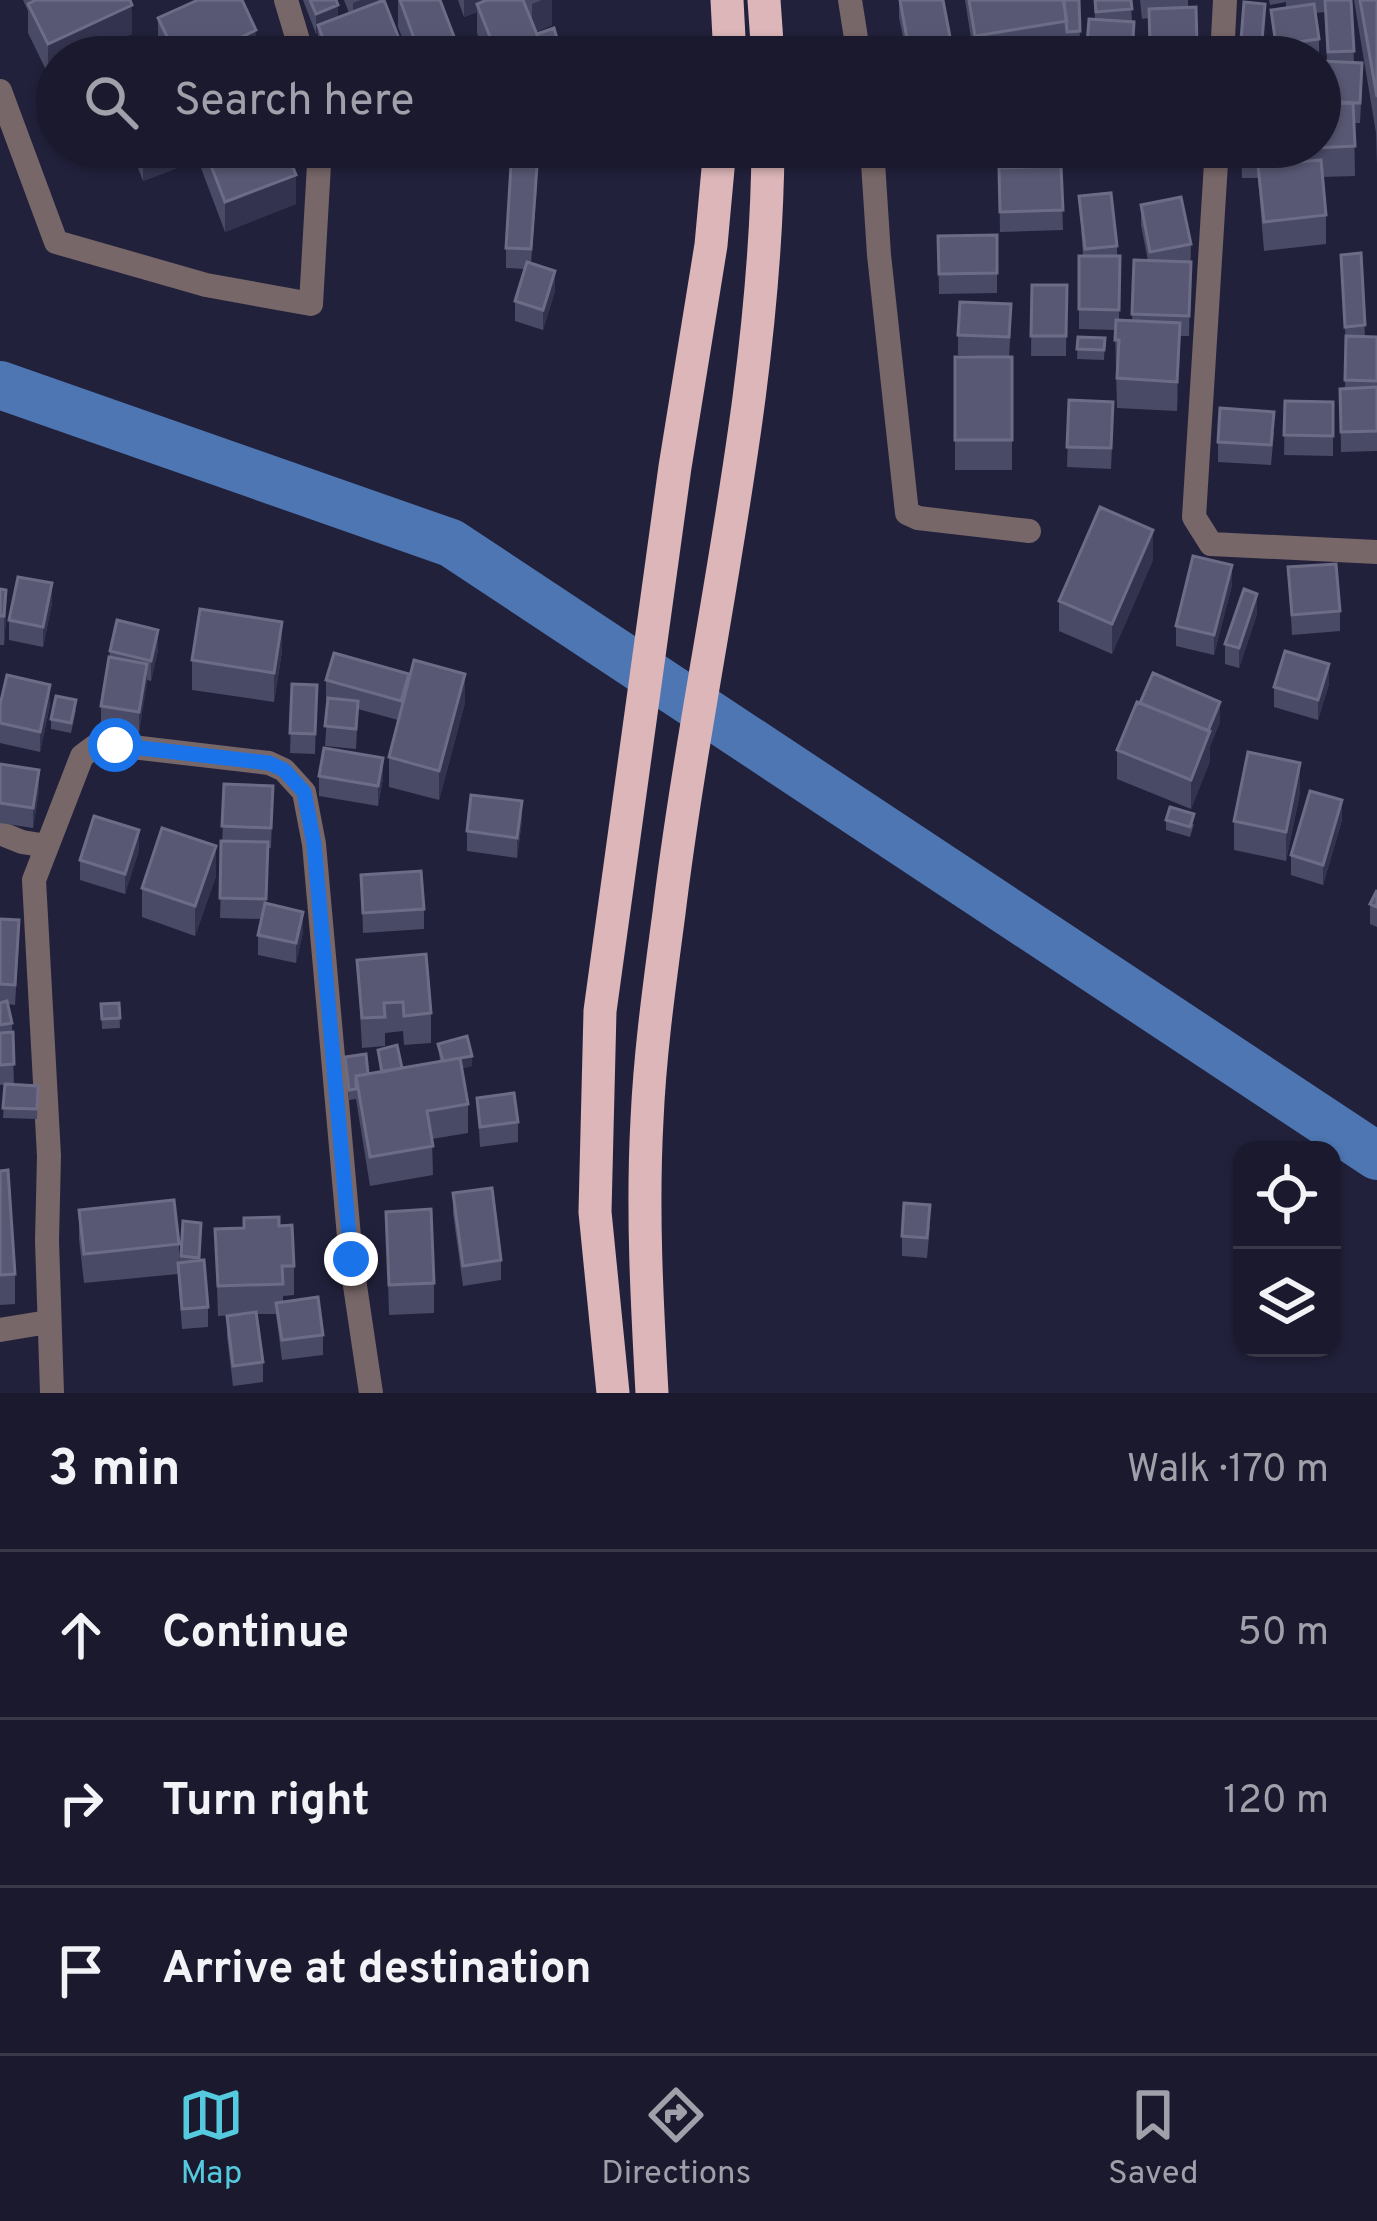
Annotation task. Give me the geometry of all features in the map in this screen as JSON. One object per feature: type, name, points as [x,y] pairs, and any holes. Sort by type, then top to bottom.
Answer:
[{"type":"highway","points":[[727,0],[729,36]]},
{"type":"highway","points":[[764,0],[767,36]]},
{"type":"highway","points":[[613,1393],[595,1212],[600,1011],[719,168]]},
{"type":"highway","points":[[652,1393],[644,1205],[647,1118],[669,909],[735,481],[767,235],[767,168]]},
{"type":"street","points":[[286,0],[297,36]]},
{"type":"street","points":[[850,0],[856,36]]},
{"type":"street","points":[[1223,36],[1226,0]]},
{"type":"street","points":[[0,91],[56,242],[206,285],[311,304],[319,168]]},
{"type":"street","points":[[873,168],[907,513],[1029,531]]},
{"type":"street","points":[[1216,168],[1194,517],[1211,544],[1377,552]]},
{"type":"street","points":[[52,1393],[49,1156],[34,880],[82,756],[94,747],[115,745],[269,763],[294,778],[304,792],[316,868],[351,1259],[371,1393]]},
{"type":"street","points":[[0,833],[47,845]]},
{"type":"street","points":[[0,1330],[49,1322]]},
{"type":"building","points":[[36,0],[130,0],[132,5],[65,36],[44,36],[28,4]]},
{"type":"building","points":[[198,0],[242,0],[256,30],[243,36],[167,36],[158,18]]},
{"type":"building","points":[[310,0],[336,0],[338,5],[316,14]]},
{"type":"building","points":[[384,0],[398,36],[322,36],[318,25]]},
{"type":"building","points":[[400,0],[440,0],[454,36],[413,36]]},
{"type":"building","points":[[523,0],[538,36],[490,36],[477,4]]},
{"type":"building","points":[[900,0],[943,0],[950,36],[907,36]]},
{"type":"building","points":[[969,0],[1063,0],[1067,21],[975,36]]},
{"type":"building","points":[[1064,0],[1079,0],[1080,31],[1067,32]]},
{"type":"building","points":[[1095,0],[1131,0],[1132,9],[1096,12]]},
{"type":"building","points":[[1325,0],[1351,0],[1354,51],[1341,52],[1341,36],[1327,36]]},
{"type":"building","points":[[1360,0],[1377,0],[1377,97]]},
{"type":"building","points":[[1244,2],[1265,4],[1262,36],[1241,36]]},
{"type":"building","points":[[1314,4],[1319,36],[1275,36],[1271,10]]},
{"type":"building","points":[[1196,7],[1197,36],[1150,36],[1149,9]]},
{"type":"building","points":[[1089,19],[1134,22],[1133,36],[1088,36]]},
{"type":"building","points":[[554,28],[556,36],[538,36]]},
{"type":"building","points":[[1341,62],[1362,63],[1360,103],[1341,102]]},
{"type":"building","points":[[1341,103],[1353,103],[1355,146],[1341,147]]},
{"type":"building","points":[[212,168],[293,168],[296,175],[225,202]]},
{"type":"building","points":[[511,168],[537,168],[531,249],[506,248]]},
{"type":"building","points":[[999,168],[1061,168],[1063,210],[1000,212]]},
{"type":"building","points":[[1258,168],[1322,168],[1326,215],[1264,222]]},
{"type":"building","points":[[1111,193],[1117,246],[1085,249],[1079,196]]},
{"type":"building","points":[[1181,197],[1191,244],[1150,252],[1141,205]]},
{"type":"building","points":[[997,235],[997,273],[939,274],[938,236]]},
{"type":"building","points":[[1361,253],[1365,325],[1345,327],[1341,255]]},
{"type":"building","points":[[1079,256],[1120,256],[1119,310],[1079,309]]},
{"type":"building","points":[[1134,260],[1191,262],[1189,316],[1132,314]]},
{"type":"building","points":[[527,262],[555,271],[543,310],[515,301]]},
{"type":"building","points":[[1032,285],[1067,285],[1066,336],[1031,336]]},
{"type":"building","points":[[960,302],[1011,304],[1009,337],[958,335]]},
{"type":"building","points":[[1116,320],[1180,323],[1177,382],[1117,378]]},
{"type":"building","points":[[1346,336],[1377,337],[1377,381],[1345,380]]},
{"type":"building","points":[[1078,337],[1105,338],[1104,350],[1077,349]]},
{"type":"building","points":[[955,357],[1012,357],[1012,440],[955,440]]},
{"type":"building","points":[[1377,387],[1377,431],[1341,432],[1340,389]]},
{"type":"building","points":[[1069,400],[1113,402],[1111,448],[1067,447]]},
{"type":"building","points":[[1285,401],[1333,402],[1333,436],[1284,435]]},
{"type":"building","points":[[1220,408],[1274,412],[1271,445],[1218,442]]},
{"type":"building","points":[[1100,507],[1153,530],[1112,624],[1059,601]]},
{"type":"building","points":[[1193,556],[1232,565],[1214,635],[1176,626]]},
{"type":"building","points":[[1336,564],[1340,611],[1292,615],[1288,567]]},
{"type":"building","points":[[18,577],[52,583],[43,627],[9,620]]},
{"type":"building","points":[[0,589],[6,590],[4,616],[0,616]]},
{"type":"building","points":[[1244,589],[1257,594],[1239,648],[1225,644]]},
{"type":"building","points":[[200,609],[282,622],[274,673],[192,660]]},
{"type":"building","points":[[117,620],[158,630],[151,661],[110,651]]},
{"type":"building","points":[[1285,651],[1329,664],[1318,700],[1274,687]]},
{"type":"building","points":[[334,653],[409,674],[401,701],[326,680]]},
{"type":"building","points":[[109,657],[147,664],[139,712],[101,706]]},
{"type":"building","points":[[414,660],[465,674],[439,771],[389,757]]},
{"type":"building","points":[[1153,673],[1220,702],[1208,731],[1140,703]]},
{"type":"building","points":[[7,675],[50,685],[40,732],[0,723]]},
{"type":"building","points":[[292,684],[317,685],[315,734],[290,733]]},
{"type":"building","points":[[56,696],[76,700],[71,723],[51,719]]},
{"type":"building","points":[[328,698],[358,701],[356,729],[325,726]]},
{"type":"building","points":[[1137,702],[1210,731],[1191,780],[1117,750]]},
{"type":"building","points":[[324,748],[383,758],[378,786],[319,776]]},
{"type":"building","points":[[1248,752],[1300,763],[1286,832],[1234,821]]},
{"type":"building","points":[[0,764],[39,770],[33,808],[0,803]]},
{"type":"building","points":[[224,784],[273,786],[271,828],[222,826]]},
{"type":"building","points":[[1310,791],[1342,800],[1323,865],[1291,855]]},
{"type":"building","points":[[471,795],[522,801],[517,838],[467,831]]},
{"type":"building","points":[[1170,807],[1194,814],[1190,827],[1166,820]]},
{"type":"building","points":[[94,816],[139,830],[125,874],[80,860]]},
{"type":"building","points":[[162,828],[216,846],[195,906],[142,888]]},
{"type":"building","points":[[221,841],[268,842],[266,899],[220,898]]},
{"type":"building","points":[[421,871],[424,909],[363,913],[361,875]]},
{"type":"building","points":[[265,903],[303,912],[296,943],[258,935]]},
{"type":"building","points":[[0,919],[19,920],[15,985],[0,984]]},
{"type":"building","points":[[426,954],[431,1013],[404,1016],[403,1002],[384,1003],[385,1017],[362,1018],[357,960]]},
{"type":"building","points":[[7,1001],[12,1023],[0,1025],[0,1003]]},
{"type":"building","points":[[119,1003],[120,1018],[102,1019],[101,1004]]},
{"type":"building","points":[[13,1032],[14,1064],[0,1065],[0,1033]]},
{"type":"building","points":[[467,1036],[472,1056],[443,1061],[438,1044]]},
{"type":"building","points":[[397,1045],[402,1068],[382,1072],[378,1050]]},
{"type":"building","points":[[366,1054],[368,1074],[356,1076],[356,1089],[349,1090],[345,1057]]},
{"type":"building","points":[[460,1058],[468,1104],[427,1111],[433,1146],[370,1157],[356,1076]]},
{"type":"building","points":[[5,1084],[38,1086],[37,1109],[3,1108]]},
{"type":"building","points":[[514,1093],[518,1122],[480,1127],[477,1098]]},
{"type":"building","points":[[8,1170],[15,1274],[0,1275],[0,1171]]},
{"type":"building","points":[[492,1188],[501,1260],[463,1266],[453,1193]]},
{"type":"building","points":[[174,1200],[179,1244],[84,1254],[79,1210]]},
{"type":"building","points":[[904,1203],[930,1205],[927,1238],[902,1236]]},
{"type":"building","points":[[431,1209],[434,1283],[389,1285],[386,1212]]},
{"type":"building","points":[[279,1217],[279,1226],[292,1225],[294,1266],[282,1266],[283,1284],[218,1286],[215,1229],[244,1228],[244,1218]]},
{"type":"building","points":[[183,1221],[201,1223],[199,1258],[181,1256]]},
{"type":"building","points":[[204,1260],[208,1307],[182,1309],[178,1263]]},
{"type":"building","points":[[318,1297],[323,1335],[282,1340],[276,1303]]},
{"type":"building","points":[[256,1312],[263,1362],[233,1366],[227,1316]]},
{"type":"waterway","points":[[0,385],[451,543],[1377,1156]]},
{"type":"route","points":[[115,745],[269,763],[294,778],[304,792],[314,844],[351,1259]]}]
